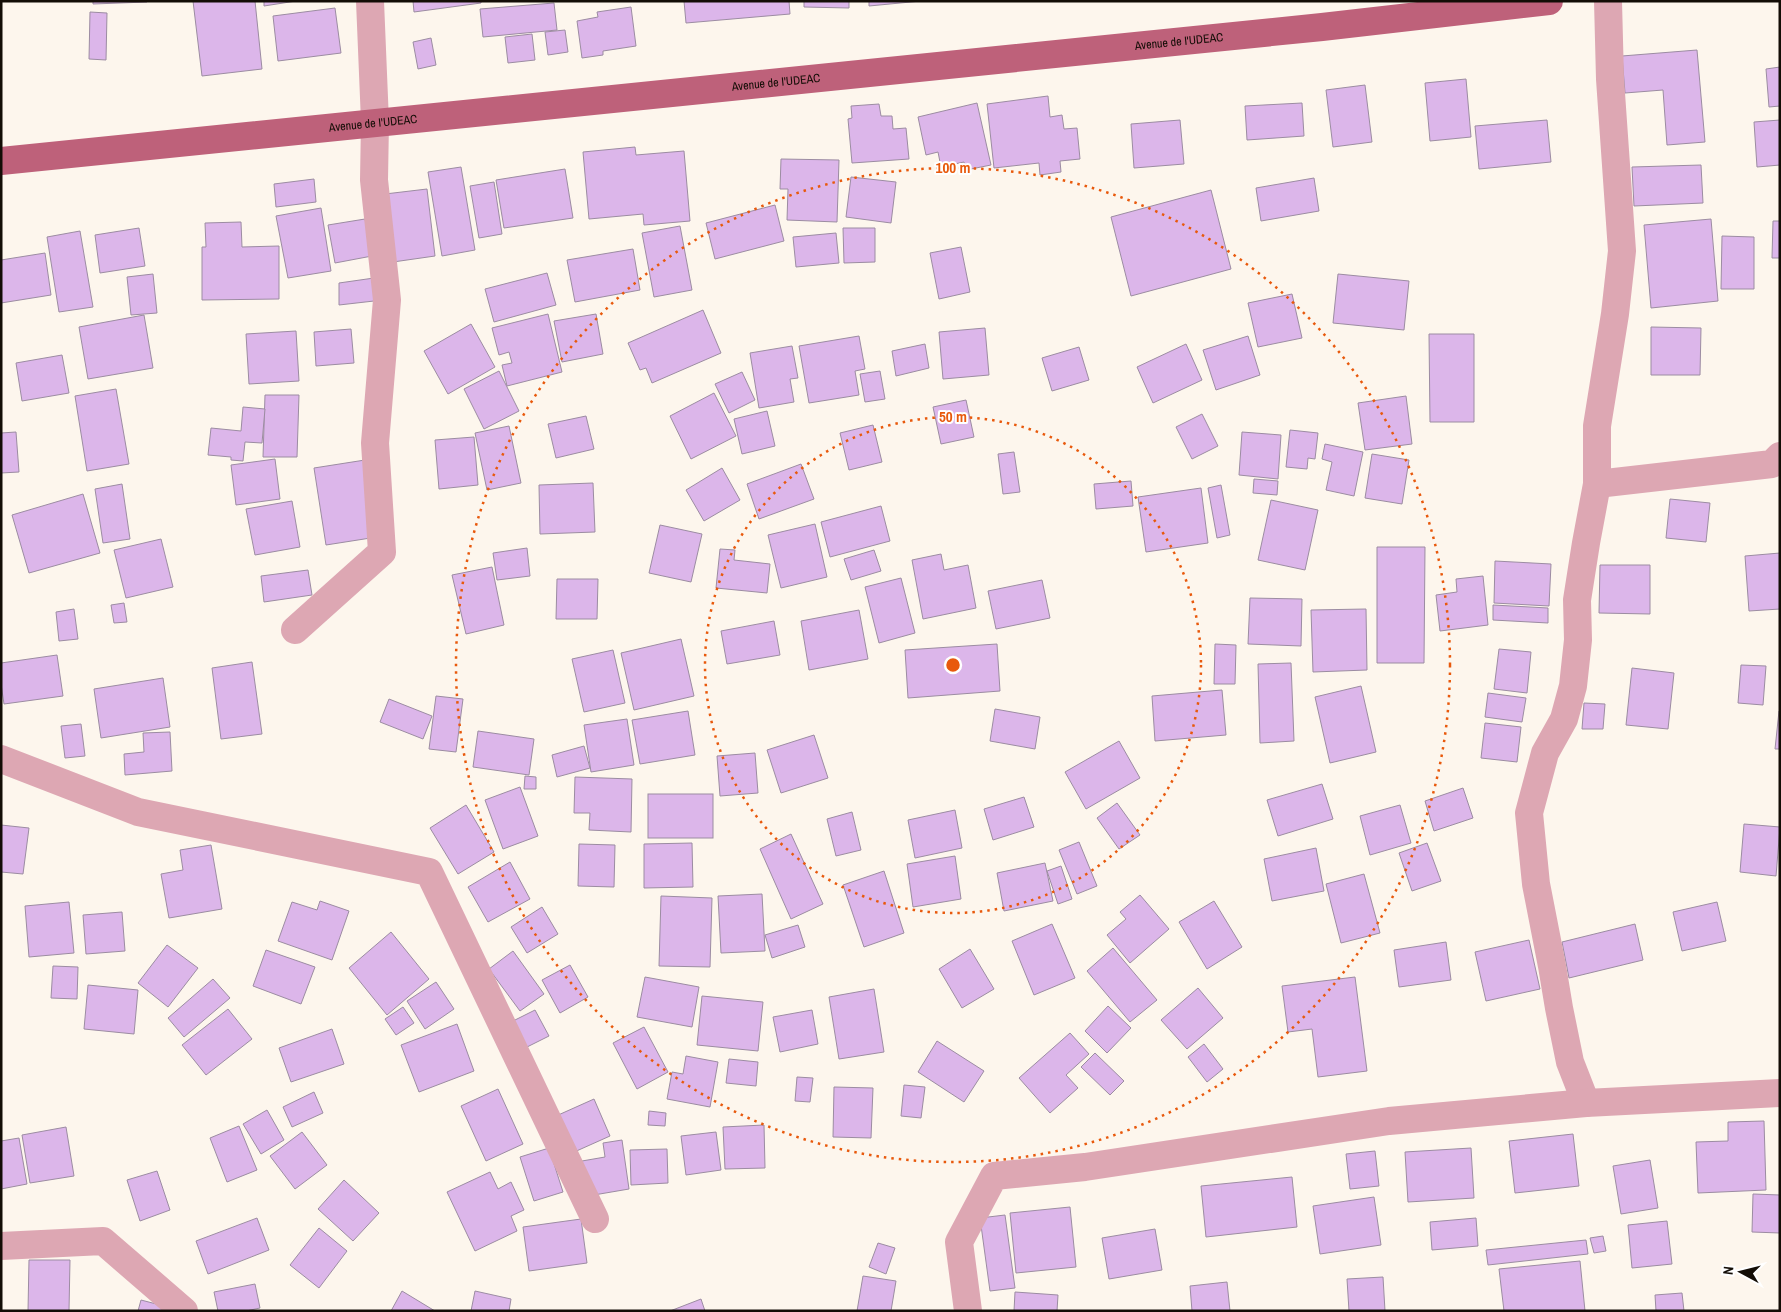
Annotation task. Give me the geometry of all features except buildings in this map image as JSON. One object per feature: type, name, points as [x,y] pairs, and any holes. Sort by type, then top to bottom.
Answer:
[{"type":"main road","name":"Avenue de I'UDEAC","points":[[1,161],[1332,26],[1549,1]]},
{"type":"street","points":[[295,630],[382,552],[375,443],[387,300],[374,180],[375,122],[370,1]]},
{"type":"street","points":[[1586,1103],[1570,1062],[1559,1008],[1536,884],[1529,813],[1545,753],[1564,719],[1573,686],[1578,640],[1577,600],[1597,484],[1597,426],[1615,314],[1622,251],[1610,80],[1608,1]]},
{"type":"street","points":[[1597,484],[1772,464],[1780,456]]},
{"type":"street","points":[[1,759],[138,812],[429,872],[595,1219]]},
{"type":"street","points":[[968,1311],[959,1242],[994,1176],[1085,1167],[1389,1121],[1586,1103],[1780,1093]]},
{"type":"street","points":[[1,1246],[103,1241],[184,1311]]}]
